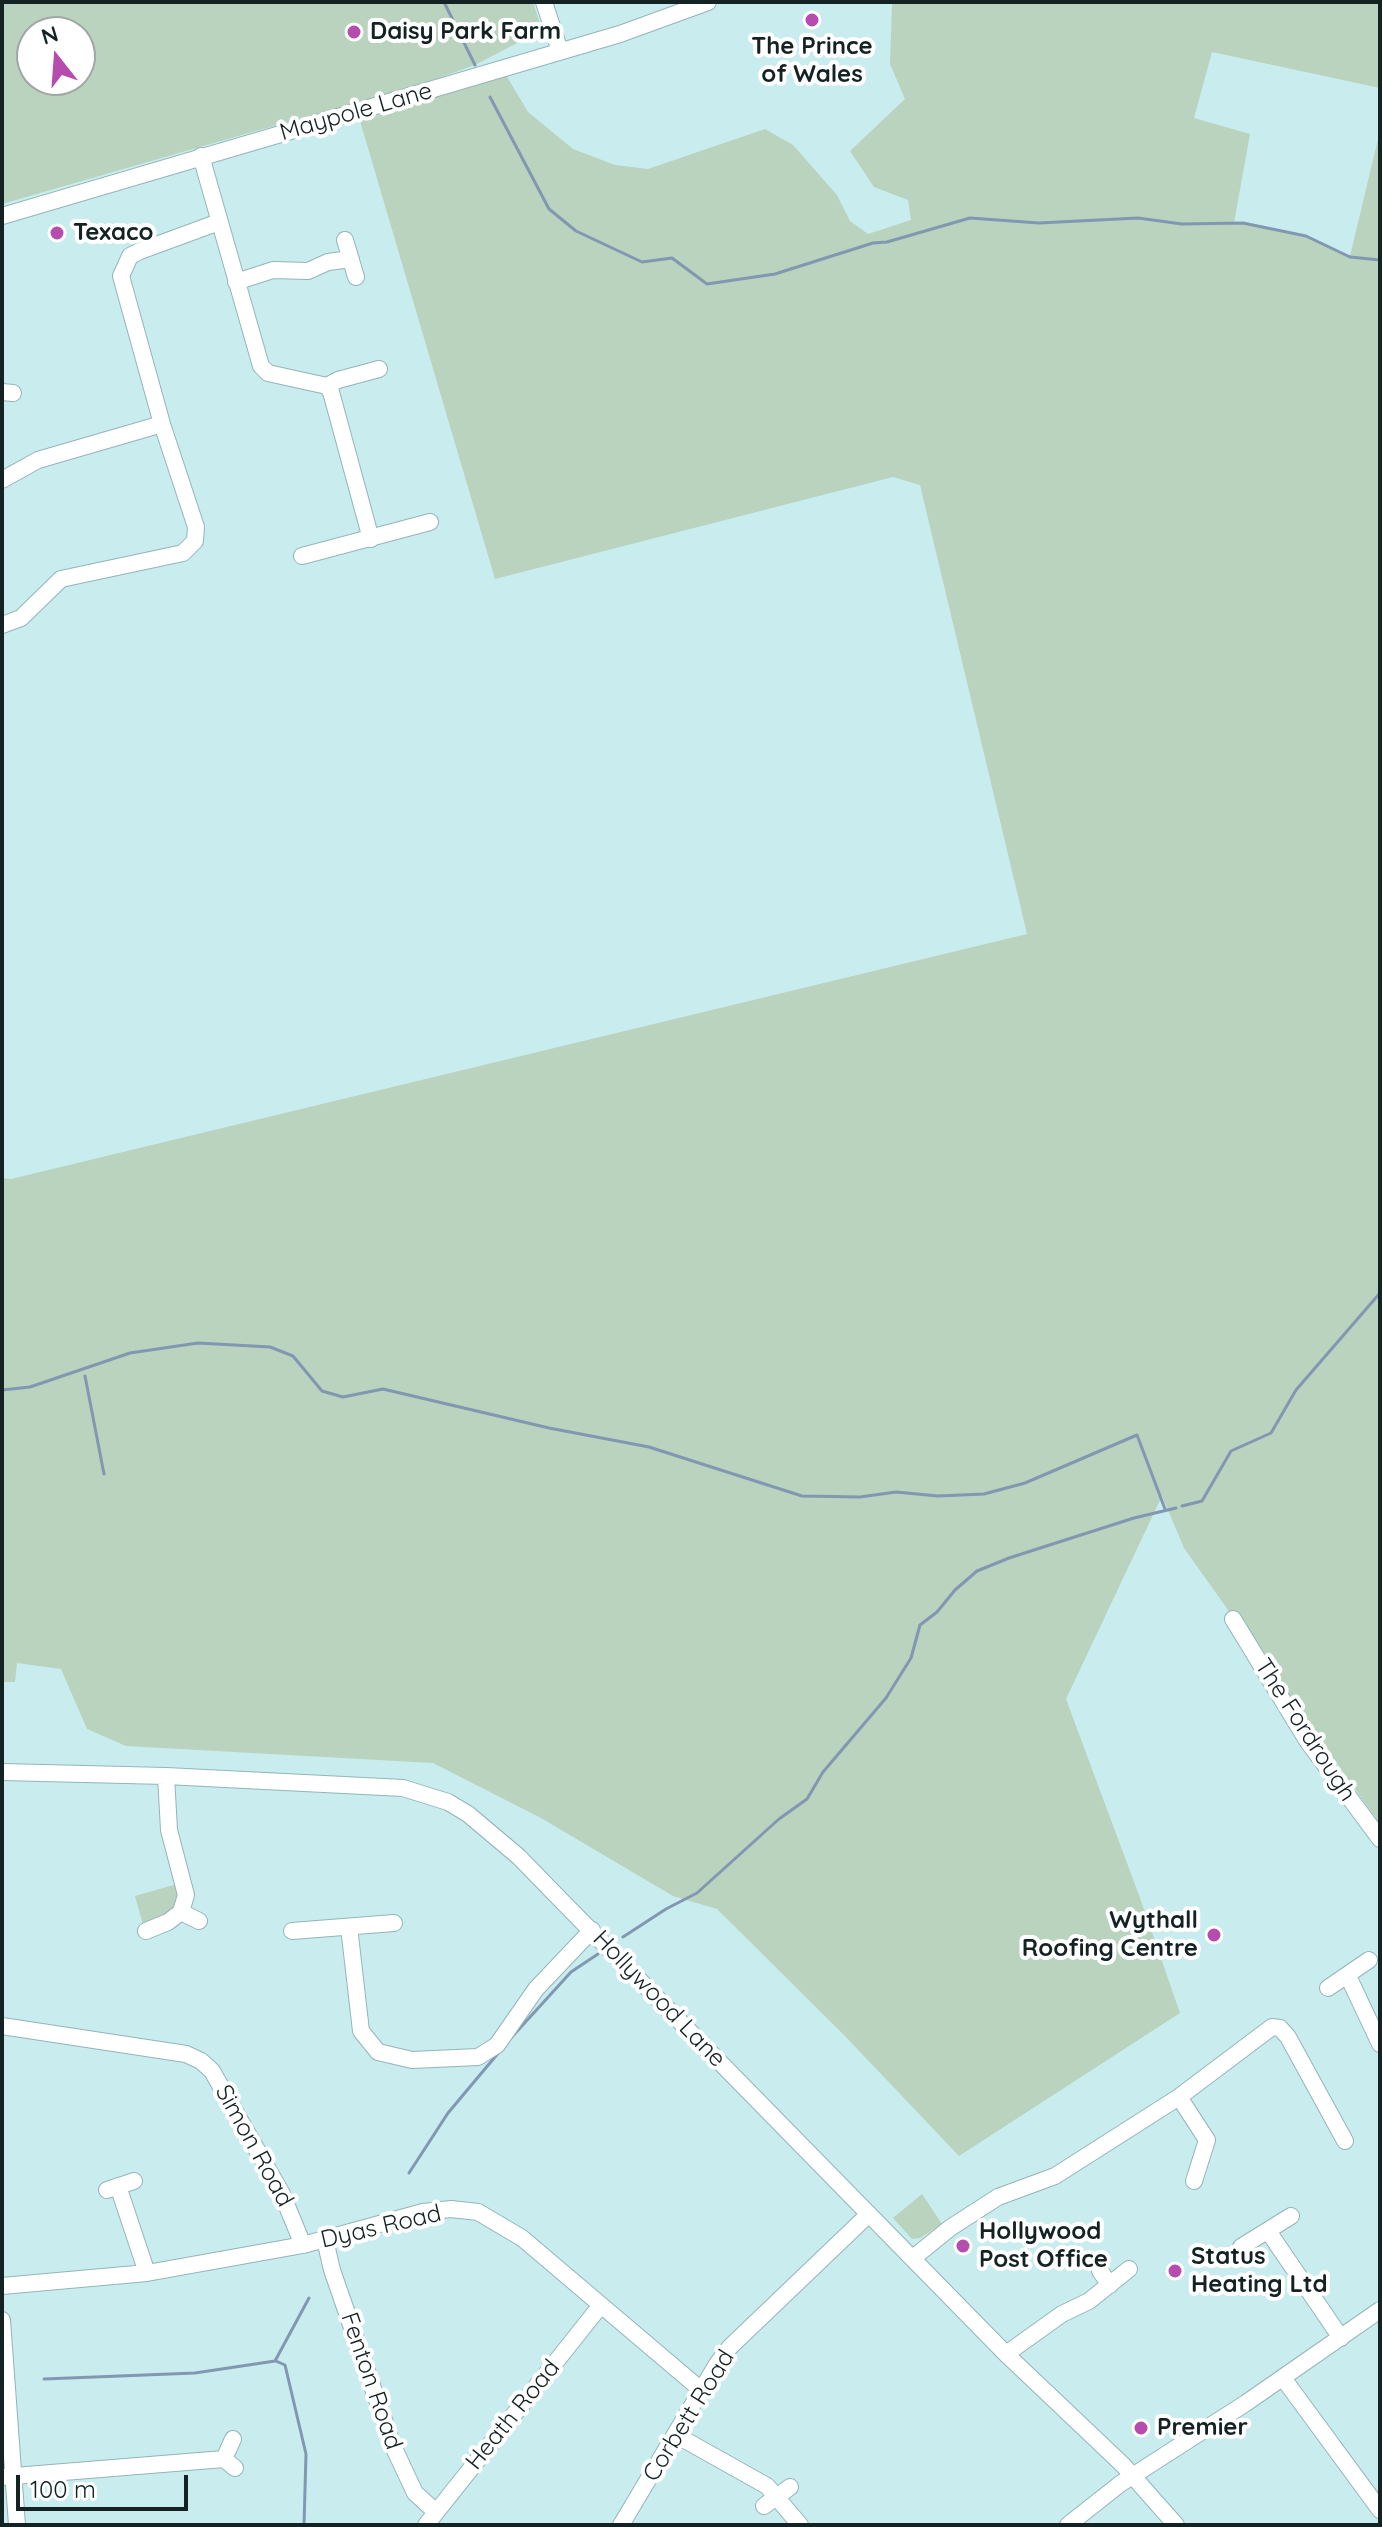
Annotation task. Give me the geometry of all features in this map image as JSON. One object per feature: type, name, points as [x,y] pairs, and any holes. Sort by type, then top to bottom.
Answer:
[{"type":"street","points":[[544,2],[560,51]]},
{"type":"street","name":"Maypole Lane","points":[[2,216],[620,34],[708,2]]},
{"type":"street","points":[[201,156],[262,370],[327,386],[379,369]]},
{"type":"street","points":[[2,625],[21,618],[61,579],[72,574],[183,553],[191,547],[197,534],[196,527],[162,424],[122,283],[123,270],[130,256],[140,251],[219,222]]},
{"type":"street","points":[[345,240],[356,277]]},
{"type":"street","points":[[236,282],[273,270],[308,271],[328,262],[351,259]]},
{"type":"street","points":[[327,386],[371,539]]},
{"type":"street","points":[[2,480],[38,460],[162,424]]},
{"type":"street","points":[[302,556],[430,522]]},
{"type":"street","name":"The Fordrough","points":[[1233,1619],[1308,1742],[1380,1839]]},
{"type":"street","name":"Hollywood Lane","points":[[2,1772],[166,1776],[403,1788],[448,1802],[519,1857],[1006,2354],[1132,2476],[1176,2525]]},
{"type":"street","points":[[146,1931],[168,1922],[181,1912],[186,1895],[169,1830],[166,1776]]},
{"type":"street","points":[[181,1912],[199,1921]]},
{"type":"street","points":[[292,1931],[394,1923]]},
{"type":"street","points":[[349,1927],[361,2031],[378,2052],[412,2060],[478,2057],[497,2045],[536,1989],[592,1930]]},
{"type":"street","points":[[1328,1988],[1369,1960]]},
{"type":"street","points":[[1348,1976],[1380,2044]]},
{"type":"street","name":"Simon Road","points":[[2,2026],[186,2054],[201,2061],[212,2071],[282,2194],[303,2245]]},
{"type":"street","points":[[913,2258],[950,2228],[998,2197],[1055,2176],[1179,2097],[1272,2027],[1280,2028],[1288,2037],[1345,2131]]},
{"type":"street","points":[[1179,2097],[1207,2140],[1194,2181]]},
{"type":"street","points":[[120,2186],[147,2273]]},
{"type":"street","name":"Dyas Road","points":[[2,2286],[147,2273],[303,2245],[423,2212],[451,2209],[478,2212],[522,2238],[700,2389]]},
{"type":"street","name":"Corbett Road","points":[[621,2525],[700,2389],[730,2347],[869,2214]]},
{"type":"street","points":[[1241,2247],[1291,2216]]},
{"type":"street","points":[[1268,2231],[1341,2338]]},
{"type":"street","name":"Fenton Road","points":[[325,2240],[332,2270],[393,2446],[431,2519]]},
{"type":"street","points":[[1006,2354],[1105,2278],[1129,2269]]},
{"type":"street","name":"Heath Road","points":[[431,2519],[601,2305]]},
{"type":"street","points":[[1069,2525],[1132,2476],[1283,2378],[1380,2310]]},
{"type":"street","points":[[2,2320],[8,2477],[17,2525]]},
{"type":"street","points":[[1283,2378],[1380,2510]]},
{"type":"street","points":[[676,2435],[767,2486],[800,2525]]},
{"type":"street","points":[[8,2477],[229,2464],[233,2439]]},
{"type":"green space","points":[[2,2],[533,2],[542,30],[475,65],[399,92],[2,204]]},
{"type":"green space","points":[[1380,2],[1380,88],[1212,52],[1194,118],[1250,134],[1234,223],[1306,236],[1350,256],[1380,131],[1380,1824],[1184,1548],[1162,1496],[1066,1699],[1180,2013],[959,2156],[843,2034],[717,1909],[673,1896],[541,1818],[433,1763],[126,1746],[87,1729],[61,1669],[17,1663],[15,1682],[2,1682],[2,1178],[11,1179],[1027,934],[920,485],[893,477],[495,579],[360,121],[506,75],[528,112],[573,149],[615,165],[648,169],[765,129],[793,145],[837,195],[850,221],[868,234],[911,220],[908,200],[874,187],[850,151],[905,99],[890,64],[892,4]]},
{"type":"green space","points":[[177,1884],[179,1897],[174,1911],[143,1925],[135,1896]]},
{"type":"green space","points":[[922,2194],[942,2224],[920,2238],[912,2239],[893,2218]]},
{"type":"waterway","points":[[444,2],[475,65]]},
{"type":"waterway","points":[[490,97],[549,209],[576,231],[642,262],[672,258],[707,284],[775,274],[873,243],[887,242],[970,218],[1039,223],[1138,218],[1182,224],[1243,223],[1306,236],[1350,257],[1380,260]]},
{"type":"waterway","points":[[1182,1506],[1202,1501],[1231,1451],[1271,1433],[1296,1390],[1380,1293]]},
{"type":"waterway","points":[[2,1390],[30,1387],[130,1353],[198,1343],[270,1347],[293,1356],[322,1391],[343,1397],[383,1389],[549,1428],[649,1447],[802,1496],[860,1497],[896,1492],[938,1496],[984,1494],[1025,1483],[1137,1435],[1165,1509]]},
{"type":"waterway","points":[[85,1376],[104,1474]]},
{"type":"waterway","points":[[623,1937],[697,1893],[779,1819],[807,1799],[823,1772],[886,1698],[911,1658],[920,1625],[977,1571],[1134,1518],[1176,1508]]},
{"type":"waterway","points":[[510,2039],[571,1972],[598,1954]]},
{"type":"waterway","points":[[409,2173],[448,2113],[500,2051]]},
{"type":"waterway","points":[[44,2379],[195,2373],[275,2361],[309,2298]]},
{"type":"waterway","points":[[276,2361],[285,2365],[306,2454],[304,2525]]},
{"type":"place","name":"The Prince of Wales","points":[[812,20]]},
{"type":"place","name":"Daisy Park Farm","points":[[354,32]]},
{"type":"place","name":"Texaco","points":[[57,233]]},
{"type":"place","name":"Wythall Roofing Centre","points":[[1214,1935]]},
{"type":"place","name":"Hollywood Post Office","points":[[963,2246]]},
{"type":"place","name":"Status Heating Ltd","points":[[1175,2271]]},
{"type":"place","name":"Premier","points":[[1141,2428]]}]
